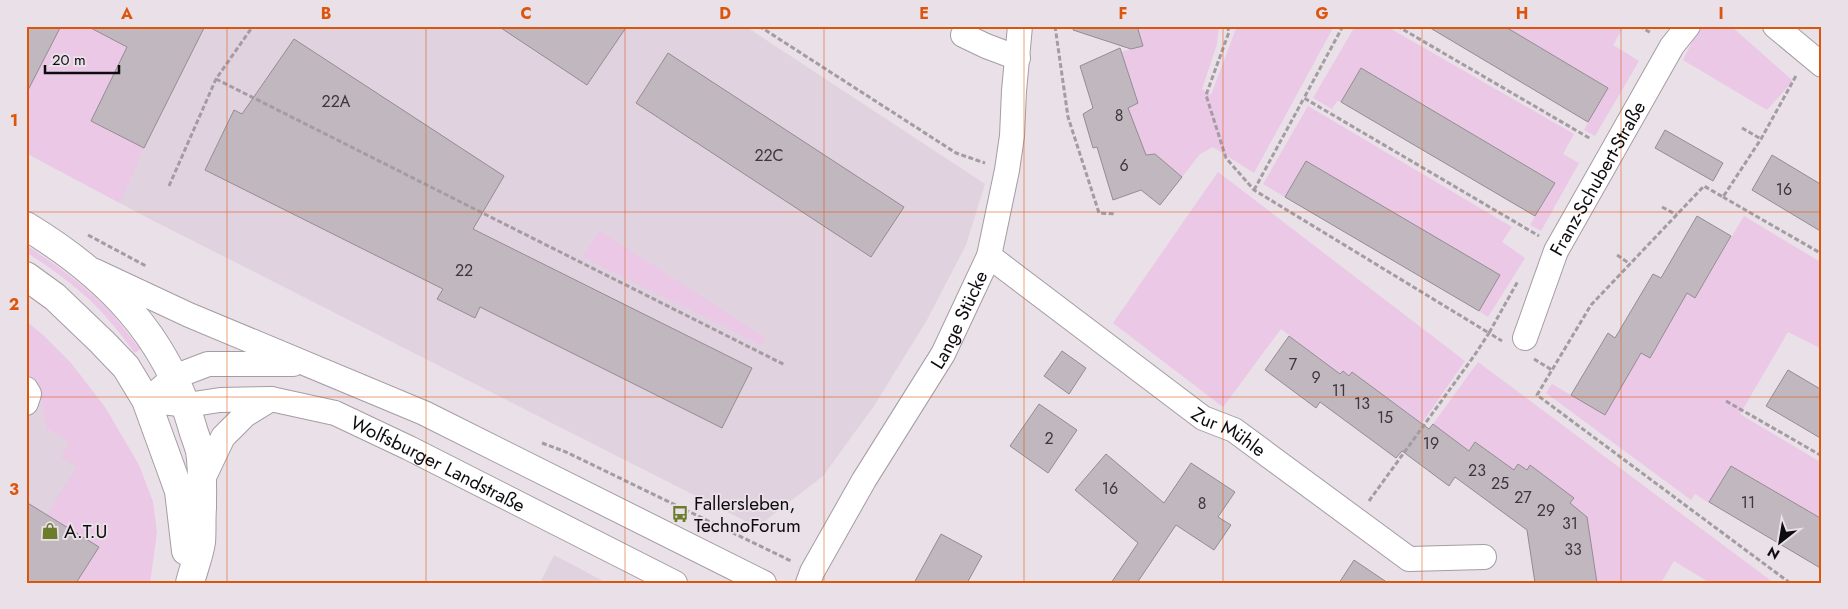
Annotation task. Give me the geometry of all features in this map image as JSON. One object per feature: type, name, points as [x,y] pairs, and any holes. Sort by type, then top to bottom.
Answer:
[{"type":"main road","name":"Wolfsburger Landstraße","points":[[26,226],[53,242],[125,303],[159,347],[186,405]]},
{"type":"main road","points":[[26,276],[55,297],[114,354],[126,367],[146,400],[179,491],[189,583]]},
{"type":"main road","points":[[186,405],[200,450],[202,481],[201,543],[189,583]]},
{"type":"street","name":"Lange Stücke","points":[[808,583],[864,480],[943,354],[989,256],[1012,136],[1020,26]]},
{"type":"street","name":"Franz-Schubert-Straße","points":[[1525,338],[1556,251],[1672,46],[1688,26]]},
{"type":"street","points":[[1775,26],[1822,65]]},
{"type":"street","points":[[963,35],[1018,58]]},
{"type":"street","name":"Zur Mühle","points":[[989,256],[1203,418],[1234,430],[1409,559],[1484,557]]},
{"type":"street","name":"Wolfsburger Landstraße","points":[[82,265],[189,315],[424,414],[764,583]]},
{"type":"street","name":"Wolfsburger Landstraße","points":[[146,400],[174,377],[208,364],[305,364]]},
{"type":"street","points":[[26,390],[28,394],[26,403]]},
{"type":"street","points":[[202,481],[223,437],[245,415],[271,399]]},
{"type":"street","name":"Wolfsburger Landstraße","points":[[146,400],[186,405],[220,400],[271,399],[335,413],[409,448],[675,583]]},
{"type":"path","points":[[169,186],[216,79],[254,26]]},
{"type":"path","points":[[759,26],[956,153],[1007,170]]},
{"type":"path","points":[[1055,26],[1068,117],[1099,213],[1116,214]]},
{"type":"path","points":[[1227,26],[1229,32],[1206,95],[1226,158],[1254,190],[1489,333]]},
{"type":"path","points":[[1254,190],[1343,26]]},
{"type":"path","points":[[1397,26],[1598,143]]},
{"type":"path","points":[[1723,197],[1761,139],[1797,73],[1822,65]]},
{"type":"path","points":[[216,79],[786,365]]},
{"type":"path","points":[[1304,98],[1541,238]]},
{"type":"path","points":[[1742,128],[1761,139]]},
{"type":"path","points":[[1790,583],[1537,395],[1591,305],[1704,186],[1822,254]]},
{"type":"path","points":[[1662,207],[1677,215]]},
{"type":"path","points":[[87,234],[147,266]]},
{"type":"path","points":[[1617,256],[1630,264]]},
{"type":"path","points":[[1356,519],[1474,356],[1489,333],[1522,272]]},
{"type":"path","points":[[1726,401],[1822,456]]},
{"type":"shaded area","points":[[26,26],[745,26],[985,184],[966,245],[927,320],[874,406],[823,476],[757,527],[146,217],[26,153]]},
{"type":"shaded area","points":[[61,26],[87,26],[127,47],[91,121],[144,148],[120,203],[26,153],[26,88],[29,89]]},
{"type":"shaded area","points":[[1137,26],[1219,26],[1217,44],[1202,89],[1211,95],[1237,26],[1331,26],[1333,28],[1254,173],[1213,147],[1200,154],[1182,177],[1155,154],[1146,155],[1128,108],[1138,103],[1121,52],[1142,46]]},
{"type":"shaded area","points":[[1355,26],[1386,26],[1574,134],[1563,154],[1579,163],[1541,231],[1530,225],[1555,182],[1361,69],[1341,102],[1337,101],[1332,109],[1313,98]]},
{"type":"shaded area","points":[[1504,26],[1624,26],[1613,45],[1639,61],[1595,136],[1584,130],[1608,88]]},
{"type":"shaded area","points":[[1705,26],[1731,26],[1793,81],[1767,110],[1683,60],[1697,32]]},
{"type":"shaded area","points":[[1308,106],[1512,227],[1502,242],[1525,258],[1488,317],[1479,311],[1499,276],[1306,161],[1285,197],[1263,184]]},
{"type":"shaded area","points":[[1218,172],[1465,361],[1422,423],[1392,401],[1389,405],[1376,390],[1353,372],[1349,376],[1343,371],[1340,374],[1281,329],[1223,407],[1113,323]]},
{"type":"shaded area","points":[[1744,216],[1822,263],[1822,291],[1820,295],[1822,296],[1822,349],[1788,332],[1740,414],[1822,463],[1822,519],[1731,466],[1709,503],[1695,494],[1691,500],[1546,393],[1552,384],[1605,415],[1641,353],[1650,357],[1687,293],[1695,298]]},
{"type":"shaded area","points":[[599,230],[765,338],[761,345],[583,257]]},
{"type":"shaded area","points":[[26,245],[91,294],[111,313],[140,349],[135,353],[97,307],[69,283],[26,252]]},
{"type":"shaded area","points":[[26,321],[71,363],[105,407],[139,465],[153,502],[157,532],[150,583],[76,583],[98,548],[47,515],[77,467],[61,457],[69,442],[46,428],[38,382],[26,375]]},
{"type":"shaded area","points":[[1478,362],[1774,583],[1710,583],[1674,561],[1661,583],[1597,583],[1587,517],[1570,503],[1573,498],[1530,466],[1527,470],[1518,464],[1514,470],[1475,442],[1469,451],[1433,424]]},
{"type":"shaded area","points":[[26,376],[38,382],[46,428],[70,442],[99,547],[76,583],[26,583]]},
{"type":"shaded area","points":[[554,555],[607,583],[540,583]]},
{"type":"building","points":[[26,26],[61,26],[26,94]]},
{"type":"building","points":[[87,26],[205,26],[144,148],[91,121],[127,47]]},
{"type":"building","points":[[498,26],[627,26],[587,85]]},
{"type":"building","points":[[1074,26],[1137,26],[1143,46],[1131,49],[1073,30]]},
{"type":"building","points":[[1427,26],[1504,26],[1608,88],[1588,122]]},
{"type":"building","points":[[294,39],[504,176],[473,229],[752,368],[722,428],[480,307],[475,318],[437,299],[443,289],[205,170],[234,110],[242,114]]},
{"type":"building","points":[[1120,48],[1138,103],[1128,108],[1146,155],[1155,154],[1182,177],[1160,205],[1141,190],[1113,200],[1097,147],[1093,148],[1083,114],[1093,108],[1080,66]]},
{"type":"building","points":[[668,53],[904,207],[871,257],[636,103]]},
{"type":"building","points":[[1361,68],[1555,183],[1535,216],[1341,102]]},
{"type":"building","points":[[1665,130],[1723,163],[1713,181],[1655,148]]},
{"type":"building","points":[[1772,155],[1822,185],[1822,232],[1752,190]]},
{"type":"building","points":[[1306,161],[1500,275],[1479,311],[1285,197]]},
{"type":"building","points":[[1697,216],[1731,236],[1695,298],[1687,293],[1650,358],[1641,353],[1605,415],[1571,395],[1608,333],[1615,338],[1653,274],[1661,278]]},
{"type":"building","points":[[1289,336],[1340,374],[1343,371],[1349,376],[1352,372],[1429,429],[1433,424],[1469,451],[1475,442],[1514,470],[1518,464],[1527,470],[1530,465],[1574,498],[1570,503],[1587,517],[1597,583],[1535,583],[1527,530],[1455,477],[1449,486],[1402,451],[1396,458],[1320,402],[1316,408],[1265,370]]},
{"type":"building","points":[[1062,351],[1086,368],[1069,394],[1044,376]]},
{"type":"building","points":[[1788,370],[1822,390],[1822,439],[1766,406]]},
{"type":"building","points":[[1039,404],[1077,430],[1048,473],[1010,446]]},
{"type":"building","points":[[1106,454],[1164,503],[1191,463],[1235,492],[1218,517],[1231,525],[1214,550],[1176,525],[1137,583],[1111,583],[1138,543],[1075,490]]},
{"type":"building","points":[[1731,466],[1822,519],[1822,569],[1709,502]]},
{"type":"building","name":"A.T.U","points":[[26,502],[99,547],[76,583],[26,583]]},
{"type":"building","points":[[941,534],[982,556],[967,583],[914,583]]},
{"type":"building","points":[[1354,560],[1388,583],[1339,583]]},
{"type":"place","name":"Fallersleben, TechnoForum","points":[[680,514]]},
{"type":"place","name":"A.T.U","points":[[50,531]]}]
